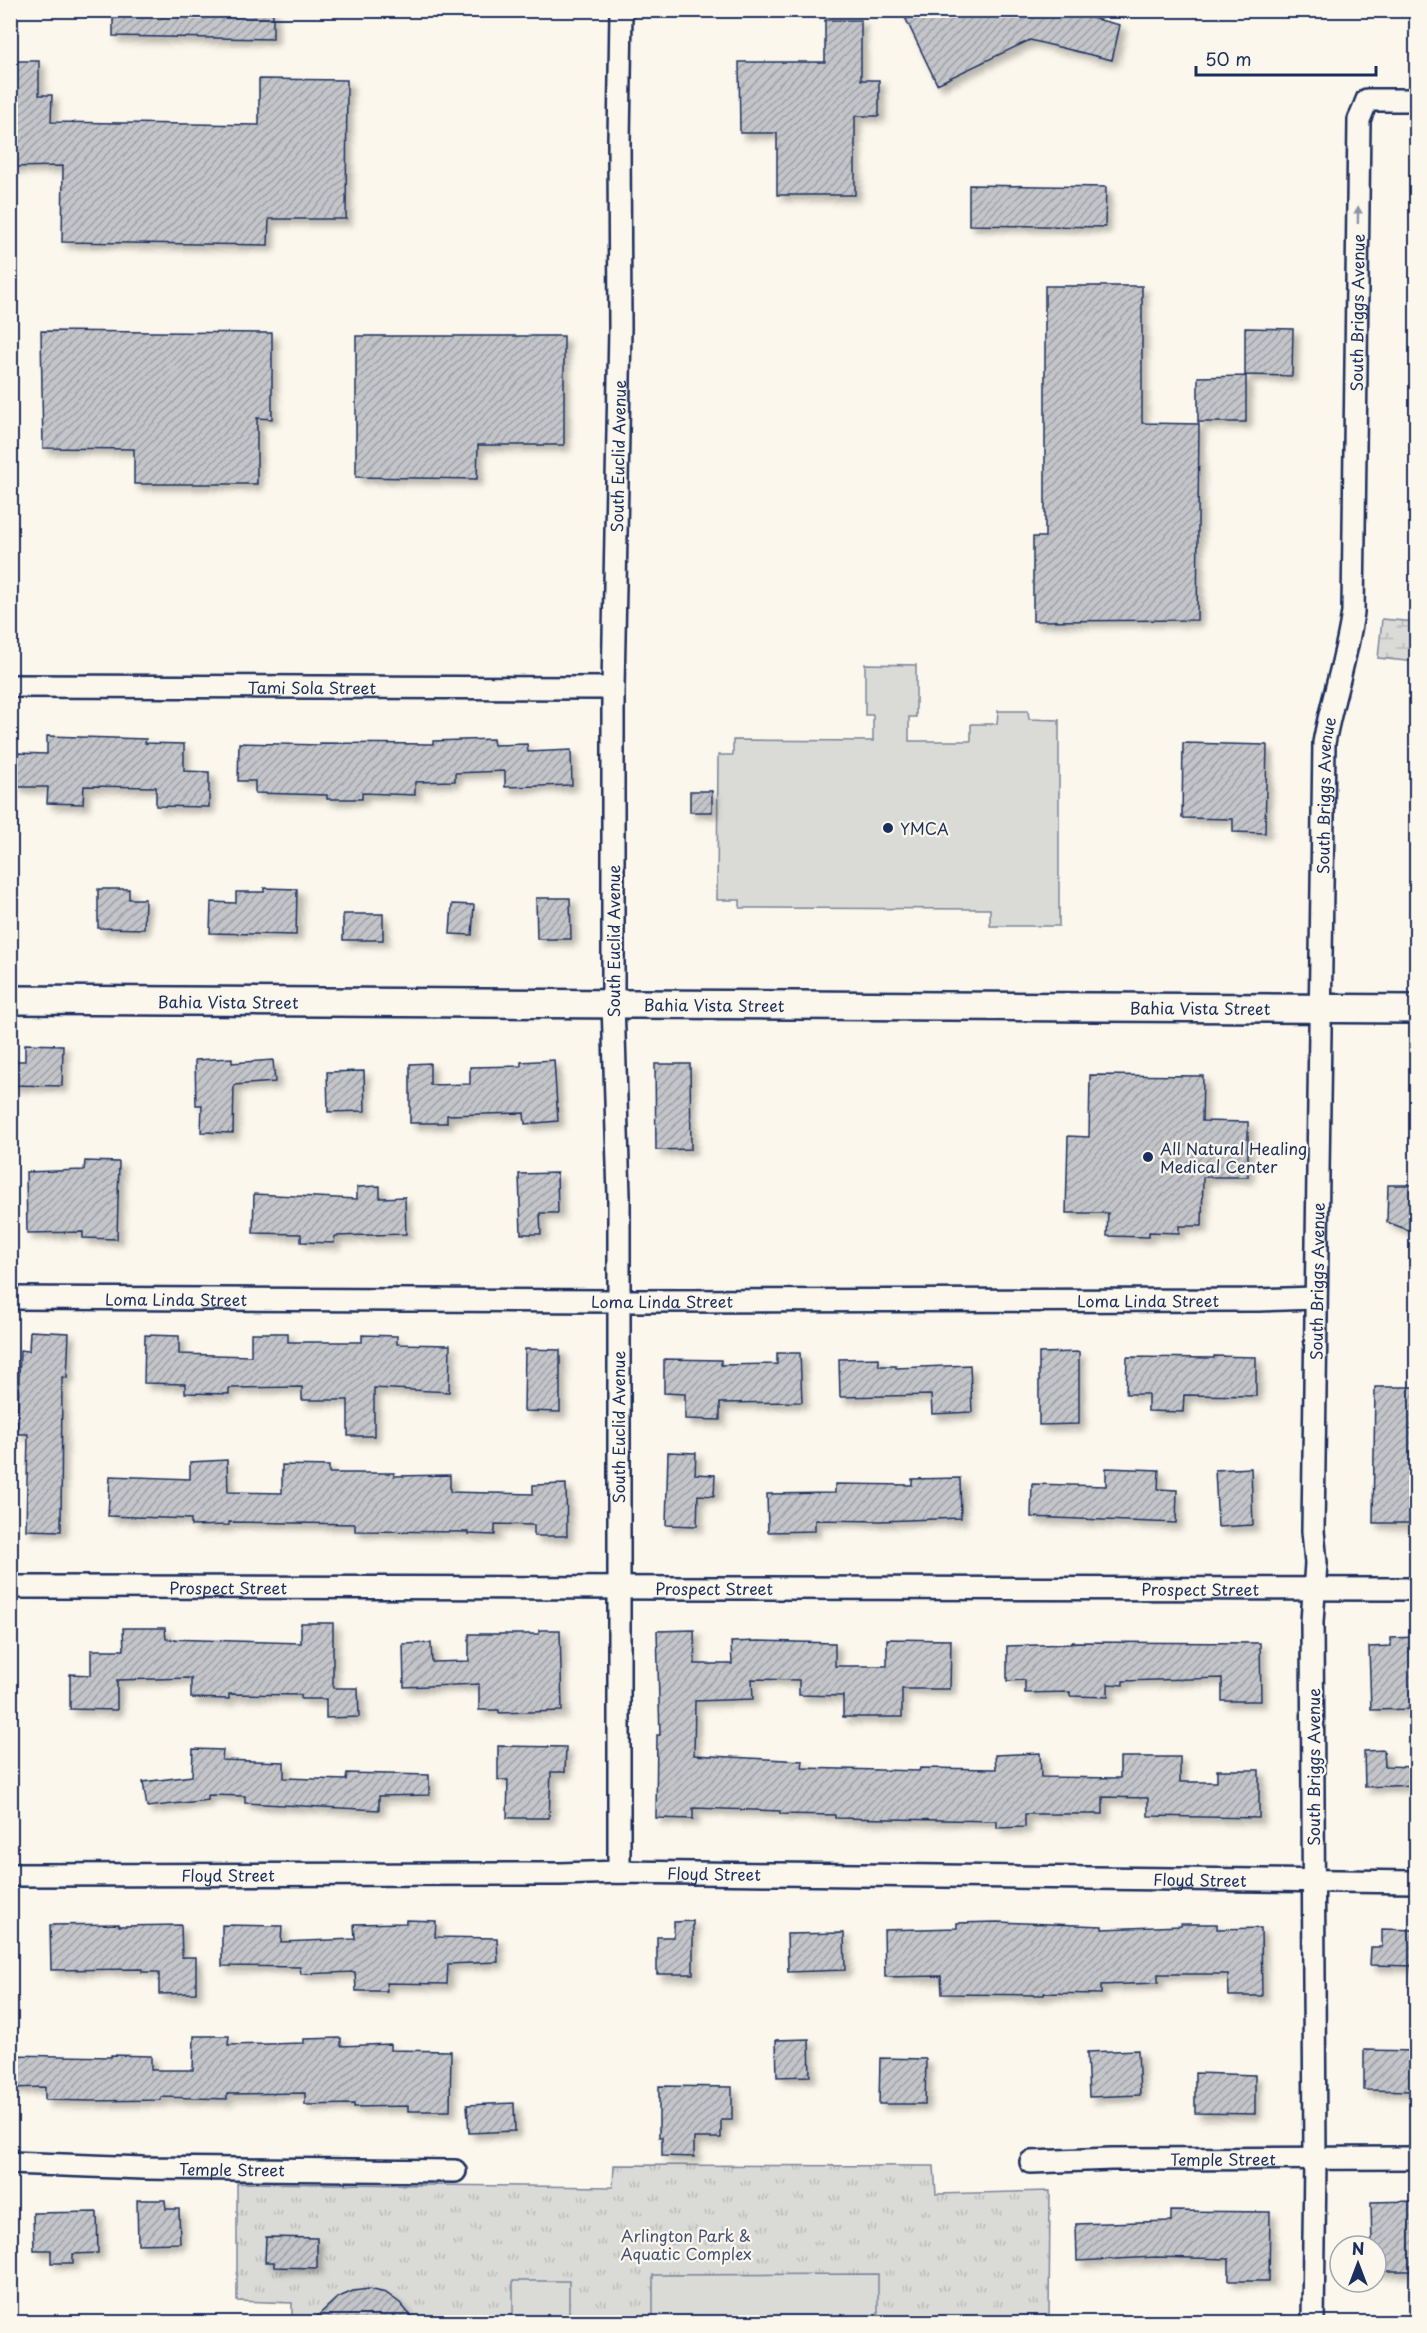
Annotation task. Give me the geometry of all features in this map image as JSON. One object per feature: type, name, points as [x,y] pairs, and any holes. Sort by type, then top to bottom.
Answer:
[{"type":"street","name":"South Euclid Avenue","points":[[619,1872],[619,1197],[613,1003],[613,688],[620,328],[621,10]]},
{"type":"street","name":"South Briggs Avenue","points":[[1313,2322],[1315,2159],[1312,1622],[1316,1563],[1313,1519],[1315,1298],[1322,1008],[1324,743],[1331,704],[1348,648],[1353,612],[1359,120],[1367,100],[1416,100]]},
{"type":"street","name":"Tami Sola Street","points":[[10,686],[613,688]]},
{"type":"street","name":"Bahia Vista Street","points":[[10,1000],[1416,1010]]},
{"type":"street","name":"Loma Linda Street","points":[[10,1298],[618,1301],[1315,1298]]},
{"type":"street","name":"Prospect Street","points":[[10,1587],[1416,1589]]},
{"type":"street","name":"Floyd Street","points":[[10,1875],[619,1872],[1416,1882]]},
{"type":"street","name":"Temple Street","points":[[1031,2163],[1112,2159],[1416,2158]]},
{"type":"street","name":"Temple Street","points":[[10,2163],[143,2168],[455,2171]]},
{"type":"green space","points":[[1382,619],[1416,622],[1416,662],[1378,658]]},
{"type":"green space","name":"YMCA","points":[[865,664],[916,665],[916,717],[909,717],[909,741],[971,741],[971,724],[997,724],[998,711],[1028,711],[1029,719],[1059,720],[1059,926],[990,926],[990,909],[740,908],[740,900],[717,900],[718,755],[733,755],[733,740],[873,741],[873,715],[865,715]]},
{"type":"green space","name":"Arlington Park & Aquatic Complex","points":[[614,2165],[934,2166],[936,2194],[1050,2191],[1049,2322],[292,2322],[292,2303],[237,2301],[237,2183],[613,2187]]},
{"type":"green space","points":[[878,2274],[878,2322],[653,2322],[653,2275]]},
{"type":"green space","points":[[513,2281],[569,2281],[569,2322],[513,2322]]},
{"type":"building","points":[[113,10],[273,10],[273,39],[113,36]]},
{"type":"building","points":[[1060,10],[1120,25],[1112,60],[1030,40],[937,84],[902,11]]},
{"type":"building","points":[[825,20],[861,20],[861,80],[879,80],[879,116],[855,116],[855,195],[777,195],[777,133],[740,133],[739,62],[825,62]]},
{"type":"building","points":[[10,61],[39,61],[39,95],[52,95],[51,122],[259,125],[259,79],[347,80],[346,219],[269,219],[268,245],[62,242],[63,166],[10,167]]},
{"type":"building","points":[[969,185],[1106,187],[1105,227],[969,225]]},
{"type":"building","points":[[1045,286],[1142,286],[1142,423],[1199,424],[1197,620],[1033,621],[1033,537],[1045,537]]},
{"type":"building","points":[[1245,328],[1293,329],[1292,376],[1245,375]]},
{"type":"building","points":[[41,331],[272,333],[272,419],[257,418],[257,484],[134,484],[134,449],[43,448]]},
{"type":"building","points":[[356,336],[564,336],[564,445],[478,445],[477,479],[356,477]]},
{"type":"building","points":[[1246,376],[1246,422],[1198,422],[1198,377]]},
{"type":"building","points":[[47,736],[146,739],[145,743],[184,744],[184,771],[209,772],[209,807],[156,806],[156,787],[84,786],[83,804],[47,803],[48,787],[16,787],[17,753],[47,754]]},
{"type":"building","points":[[493,739],[494,745],[527,744],[528,752],[571,750],[572,785],[505,787],[505,771],[455,773],[455,781],[415,782],[415,795],[362,793],[362,799],[327,799],[327,795],[255,793],[255,781],[238,781],[239,743],[433,744],[433,741]]},
{"type":"building","points":[[1183,743],[1267,745],[1265,833],[1233,832],[1233,819],[1182,818]]},
{"type":"building","points":[[690,791],[712,791],[712,812],[690,812]]},
{"type":"building","points":[[264,888],[297,889],[296,935],[210,933],[211,902],[236,903],[236,892],[264,892]]},
{"type":"building","points":[[98,889],[129,889],[129,899],[145,899],[144,929],[98,928]]},
{"type":"building","points":[[536,898],[570,898],[571,939],[537,939]]},
{"type":"building","points":[[452,904],[474,905],[472,935],[450,934]]},
{"type":"building","points":[[343,914],[383,914],[383,940],[343,940]]},
{"type":"building","points":[[25,1044],[63,1045],[62,1086],[10,1085],[10,1061],[25,1061]]},
{"type":"building","points":[[232,1058],[232,1063],[273,1060],[275,1082],[234,1085],[233,1133],[201,1132],[202,1105],[196,1105],[195,1060]]},
{"type":"building","points":[[554,1060],[558,1121],[525,1124],[524,1113],[447,1115],[447,1123],[410,1123],[410,1064],[430,1063],[430,1085],[470,1084],[470,1067],[521,1066],[521,1062]]},
{"type":"building","points":[[655,1064],[690,1064],[691,1149],[656,1150]]},
{"type":"building","points":[[364,1071],[365,1111],[328,1112],[327,1072]]},
{"type":"building","name":"All Natural Healing Medical Center","points":[[1090,1075],[1203,1076],[1202,1121],[1248,1122],[1248,1177],[1203,1177],[1202,1226],[1179,1226],[1179,1233],[1149,1232],[1149,1237],[1107,1236],[1108,1213],[1066,1213],[1068,1136],[1089,1137]]},
{"type":"building","points":[[85,1161],[119,1162],[117,1239],[83,1238],[83,1232],[27,1233],[26,1172],[84,1170]]},
{"type":"building","points":[[557,1173],[558,1213],[540,1213],[541,1234],[521,1234],[519,1174]]},
{"type":"building","points":[[1388,1185],[1416,1185],[1416,1233],[1387,1222]]},
{"type":"building","points":[[380,1186],[380,1198],[405,1197],[406,1234],[335,1236],[334,1243],[301,1242],[301,1234],[253,1233],[254,1194],[357,1199],[357,1187]]},
{"type":"building","points":[[30,1331],[69,1333],[67,1378],[62,1377],[61,1531],[26,1530],[28,1434],[17,1434],[20,1350],[29,1351]]},
{"type":"building","points":[[251,1333],[288,1333],[288,1342],[362,1342],[362,1335],[397,1336],[397,1344],[450,1345],[449,1392],[374,1388],[374,1436],[348,1436],[348,1400],[302,1400],[302,1387],[229,1388],[229,1394],[185,1393],[185,1384],[144,1383],[145,1335],[179,1336],[179,1354],[251,1356]]},
{"type":"building","points":[[525,1349],[560,1350],[560,1412],[524,1411]]},
{"type":"building","points":[[1079,1352],[1079,1424],[1039,1425],[1039,1353]]},
{"type":"building","points":[[777,1353],[800,1353],[802,1402],[720,1403],[720,1420],[685,1419],[685,1394],[664,1393],[664,1359],[721,1360],[721,1365],[777,1364]]},
{"type":"building","points":[[1214,1356],[1256,1357],[1256,1396],[1184,1395],[1183,1412],[1148,1411],[1148,1394],[1126,1394],[1127,1357],[1214,1358]]},
{"type":"building","points":[[879,1358],[879,1366],[896,1366],[896,1368],[970,1365],[972,1412],[932,1414],[931,1395],[840,1397],[839,1359]]},
{"type":"building","points":[[1375,1387],[1416,1387],[1416,1523],[1373,1523]]},
{"type":"building","points":[[668,1452],[696,1453],[695,1474],[715,1475],[714,1496],[698,1495],[697,1526],[666,1525]]},
{"type":"building","points":[[227,1460],[228,1492],[282,1493],[282,1465],[329,1466],[329,1473],[394,1473],[394,1476],[450,1475],[450,1492],[533,1494],[533,1485],[566,1484],[567,1536],[534,1536],[534,1525],[495,1524],[495,1535],[468,1534],[468,1532],[355,1531],[355,1524],[229,1522],[229,1525],[191,1526],[191,1519],[108,1516],[110,1476],[190,1479],[190,1462]]},
{"type":"building","points":[[1106,1468],[1159,1470],[1158,1489],[1177,1490],[1176,1523],[1031,1517],[1032,1484],[1106,1486]]},
{"type":"building","points":[[1251,1468],[1253,1525],[1218,1527],[1215,1470]]},
{"type":"building","points":[[960,1478],[961,1518],[881,1521],[815,1520],[815,1531],[768,1532],[767,1494],[835,1493],[835,1484],[912,1485],[912,1479]]},
{"type":"building","points":[[301,1623],[333,1623],[333,1688],[358,1688],[359,1717],[326,1718],[326,1699],[301,1699],[301,1695],[229,1694],[229,1699],[191,1698],[191,1678],[117,1680],[117,1710],[70,1709],[70,1674],[91,1675],[91,1650],[124,1650],[123,1628],[165,1628],[166,1639],[301,1643]]},
{"type":"building","points":[[539,1630],[560,1630],[562,1711],[499,1713],[499,1710],[479,1710],[479,1684],[404,1687],[403,1644],[431,1643],[432,1662],[469,1661],[469,1634],[539,1634]]},
{"type":"building","points":[[694,1630],[695,1664],[732,1664],[731,1642],[758,1641],[835,1643],[835,1666],[887,1666],[887,1639],[951,1640],[950,1689],[902,1689],[902,1717],[843,1717],[843,1696],[799,1695],[799,1680],[752,1679],[753,1699],[695,1701],[694,1755],[803,1761],[802,1768],[919,1771],[920,1768],[996,1769],[995,1755],[1040,1753],[1041,1777],[1120,1778],[1120,1757],[1180,1757],[1180,1782],[1217,1782],[1217,1770],[1259,1770],[1259,1818],[1148,1816],[1148,1798],[1103,1797],[1103,1814],[1025,1814],[1025,1827],[997,1828],[997,1821],[835,1818],[835,1815],[780,1814],[780,1811],[693,1808],[693,1819],[656,1818],[657,1735],[660,1735],[657,1631]]},
{"type":"building","points":[[1416,1637],[1416,1709],[1371,1710],[1369,1647],[1391,1646],[1391,1638]]},
{"type":"building","points":[[1071,1642],[1260,1643],[1261,1701],[1222,1701],[1222,1678],[1123,1681],[1123,1685],[1108,1684],[1108,1697],[1070,1696],[1070,1692],[1025,1693],[1025,1680],[1007,1681],[1007,1646],[1071,1644]]},
{"type":"building","points":[[498,1746],[566,1747],[565,1772],[551,1772],[549,1818],[507,1818],[508,1780],[498,1780]]},
{"type":"building","points":[[193,1749],[223,1750],[222,1760],[284,1762],[284,1778],[346,1780],[347,1773],[429,1775],[429,1795],[379,1796],[379,1810],[245,1803],[245,1796],[208,1795],[208,1800],[147,1807],[143,1782],[192,1776]]},
{"type":"building","points":[[1384,1750],[1385,1766],[1416,1767],[1416,1785],[1365,1787],[1364,1751]]},
{"type":"building","points":[[406,1920],[436,1921],[435,1937],[497,1938],[498,1962],[448,1964],[447,1984],[386,1983],[387,1991],[356,1991],[355,1972],[301,1974],[300,1967],[222,1966],[222,1925],[282,1926],[281,1942],[355,1939],[354,1924],[406,1923]]},
{"type":"building","points":[[693,1921],[693,1974],[657,1974],[657,1937],[674,1937],[674,1922]]},
{"type":"building","points":[[997,1922],[1102,1926],[1102,1929],[1181,1926],[1181,1924],[1217,1924],[1217,1929],[1261,1928],[1262,1996],[1229,1996],[1228,1974],[1158,1974],[1158,1983],[1101,1985],[1101,1994],[1044,1993],[1044,1995],[942,1994],[941,1976],[885,1977],[884,1930],[957,1928],[957,1923]]},
{"type":"building","points":[[119,1924],[119,1926],[181,1925],[182,1957],[196,1957],[196,1993],[159,1994],[159,1972],[142,1972],[142,1969],[51,1970],[50,1925]]},
{"type":"building","points":[[1382,1929],[1416,1930],[1416,1966],[1370,1965],[1371,1947],[1382,1947]]},
{"type":"building","points":[[844,1933],[845,1970],[788,1972],[787,1934]]},
{"type":"building","points":[[194,2036],[229,2036],[228,2045],[304,2043],[304,2039],[341,2038],[341,2046],[390,2044],[390,2050],[451,2051],[450,2111],[408,2111],[408,2106],[305,2105],[305,2093],[227,2094],[227,2099],[161,2097],[161,2100],[91,2101],[45,2100],[45,2087],[10,2088],[10,2055],[151,2056],[151,2070],[193,2070]]},
{"type":"building","points":[[809,2039],[810,2076],[777,2077],[776,2040]]},
{"type":"building","points":[[1138,2050],[1140,2095],[1089,2097],[1087,2052]]},
{"type":"building","points":[[1364,2050],[1416,2051],[1416,2091],[1364,2090]]},
{"type":"building","points":[[880,2058],[926,2059],[925,2104],[879,2104]]},
{"type":"building","points":[[1195,2073],[1255,2075],[1255,2114],[1195,2113]]},
{"type":"building","points":[[659,2086],[732,2087],[732,2120],[721,2120],[721,2138],[694,2138],[694,2157],[662,2156],[662,2137],[659,2137]]},
{"type":"building","points":[[514,2103],[515,2131],[469,2133],[467,2105]]},
{"type":"building","points":[[137,2200],[165,2200],[166,2209],[179,2209],[180,2243],[138,2244]]},
{"type":"building","points":[[1416,2201],[1416,2271],[1388,2271],[1388,2234],[1372,2234],[1371,2202]]},
{"type":"building","points":[[1171,2211],[1270,2212],[1269,2281],[1229,2281],[1229,2259],[1156,2257],[1077,2261],[1076,2224],[1171,2221]]},
{"type":"building","points":[[97,2212],[98,2253],[73,2254],[73,2263],[51,2263],[51,2250],[34,2250],[33,2213]]},
{"type":"building","points":[[266,2237],[317,2238],[317,2268],[274,2267],[274,2262],[265,2262]]},
{"type":"building","points":[[369,2289],[386,2293],[400,2303],[416,2322],[311,2322],[337,2298],[353,2291]]},
{"type":"place","name":"YMCA","points":[[888,828]]},
{"type":"place","name":"All Natural Healing Medical Center","points":[[1148,1157]]}]
